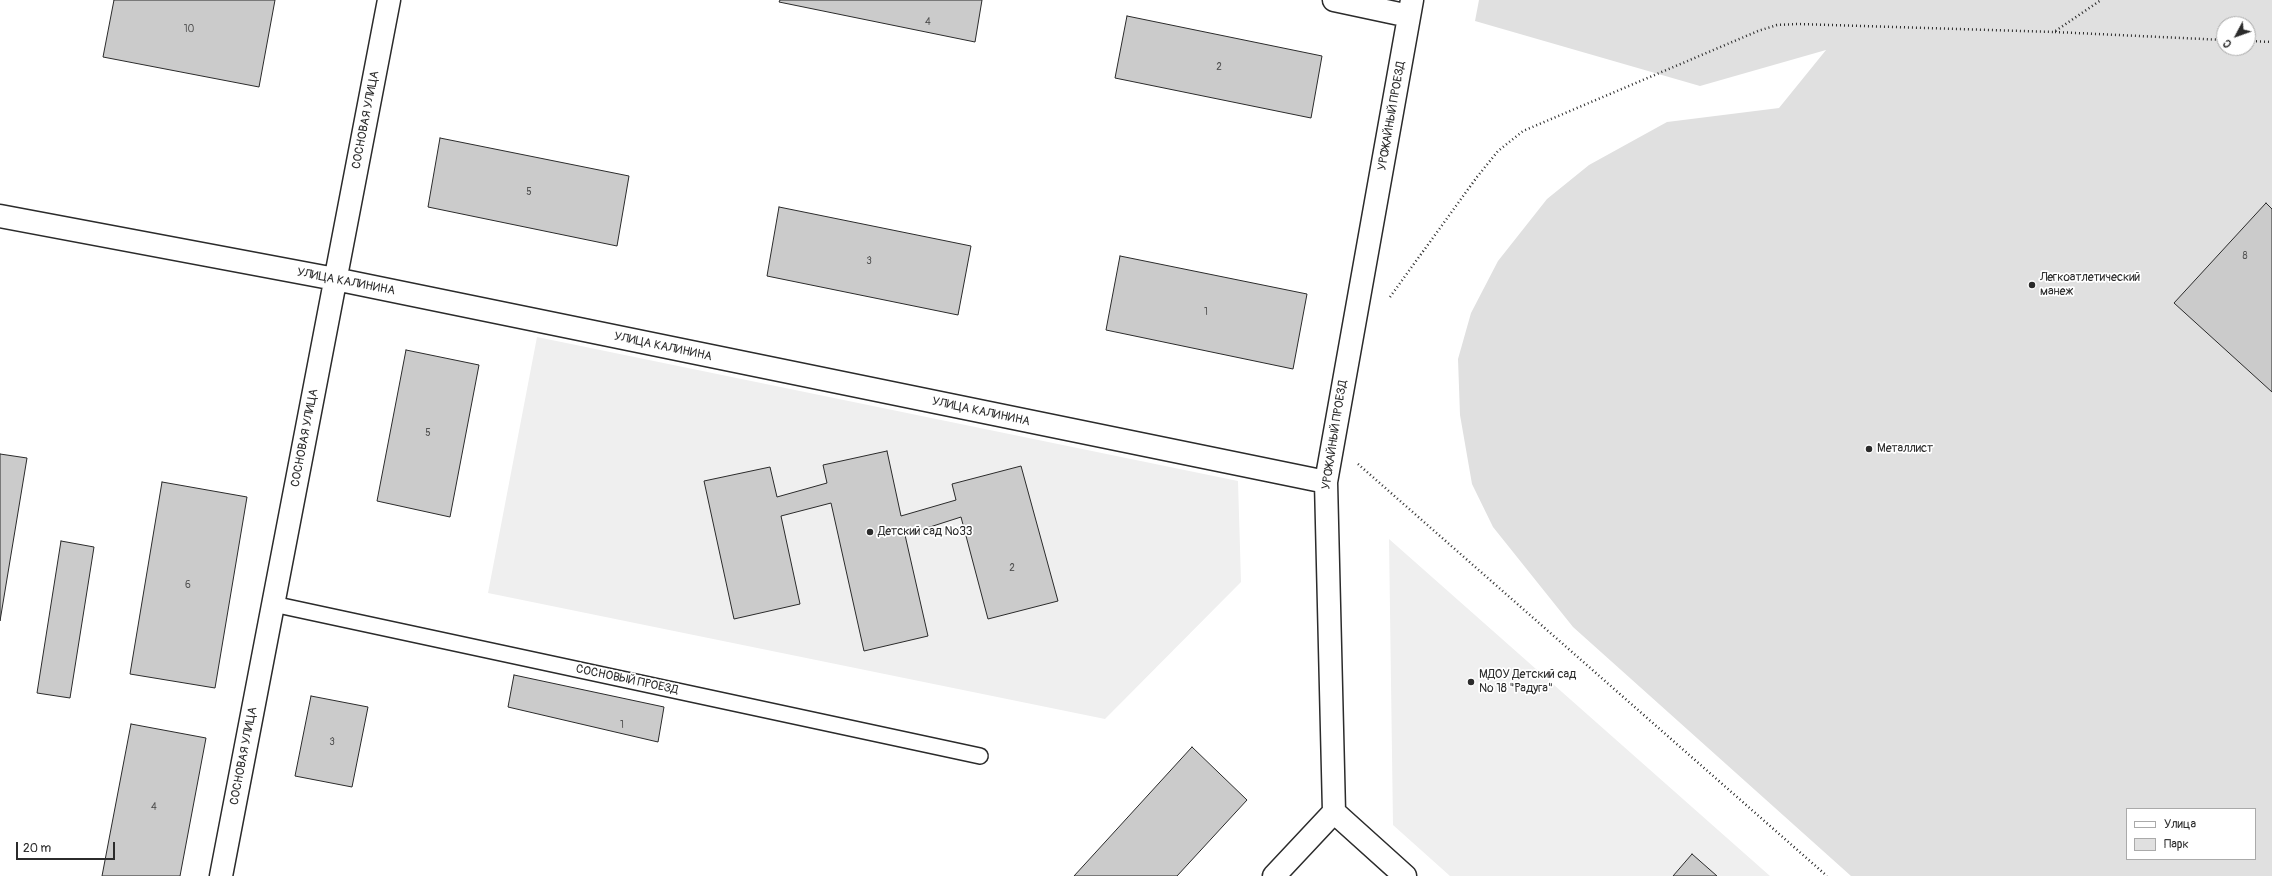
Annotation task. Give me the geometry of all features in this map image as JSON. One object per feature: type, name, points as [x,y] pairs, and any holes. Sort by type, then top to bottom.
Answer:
[{"type":"street","name":"СОСНОВАЯ УЛИЦА","points":[[221,876],[389,0]]},
{"type":"street","points":[[1334,0],[1411,8]]},
{"type":"street","name":"УРОЖАЙНЫЙ ПРОЕЗД","points":[[1334,812],[1326,482],[1411,8]]},
{"type":"street","name":"УЛИЦА КАЛИНИНА","points":[[0,216],[335,280],[1326,482]]},
{"type":"street","points":[[1274,876],[1334,812],[1405,876]]},
{"type":"lane","name":"СОСНОВЫЙ ПРОЕЗД","points":[[273,604],[980,756]]},
{"type":"path","points":[[2054,32],[2101,0]]},
{"type":"path","points":[[1386,303],[1481,172],[1498,151],[1523,131],[1758,31],[1777,25],[1797,24],[2054,32],[2216,40]]},
{"type":"path","points":[[2256,41],[2272,42]]},
{"type":"path","points":[[1332,442],[1827,876]]},
{"type":"shaded area","name":"Детский сад №33","points":[[537,337],[1238,481],[1241,582],[1105,719],[488,593]]},
{"type":"shaded area","name":"МДОУ Детский сад № 18 \"Радуга\"","points":[[1389,539],[1770,876],[1450,876],[1393,825]]},
{"type":"green space","name":"Металлист","points":[[1479,0],[2272,0],[2272,876],[1851,876],[1573,627],[1493,527],[1472,484],[1460,415],[1458,359],[1471,313],[1498,261],[1547,199],[1589,165],[1667,122],[1779,108],[1826,50],[1700,86],[1475,21]]},
{"type":"building","points":[[114,0],[275,0],[259,87],[103,57]]},
{"type":"building","points":[[780,0],[982,0],[975,42],[779,2]]},
{"type":"building","points":[[1127,16],[1322,56],[1311,118],[1115,78]]},
{"type":"building","points":[[440,138],[629,176],[617,246],[428,207]]},
{"type":"building","points":[[2266,203],[2272,209],[2272,392],[2174,303]]},
{"type":"building","points":[[779,207],[971,246],[958,315],[767,276]]},
{"type":"building","points":[[1120,256],[1307,294],[1293,369],[1106,330]]},
{"type":"building","points":[[406,350],[479,365],[450,517],[377,501]]},
{"type":"building","points":[[887,451],[901,516],[956,500],[952,484],[1021,466],[1058,601],[988,619],[961,517],[905,535],[928,636],[864,651],[831,503],[781,516],[800,604],[734,619],[704,481],[770,467],[777,497],[827,483],[823,465]]},
{"type":"building","points":[[0,454],[27,458],[0,621]]},
{"type":"building","points":[[162,482],[247,497],[215,688],[130,674]]},
{"type":"building","points":[[61,541],[94,547],[70,698],[37,693]]},
{"type":"building","points":[[514,675],[664,707],[658,742],[508,707]]},
{"type":"building","points":[[311,696],[368,707],[352,787],[295,776]]},
{"type":"building","points":[[131,724],[206,738],[180,876],[102,876]]},
{"type":"building","points":[[1192,747],[1247,800],[1177,876],[1074,876]]},
{"type":"building","points":[[1692,854],[1717,876],[1673,876]]},
{"type":"place","name":"Легкоатлетический манеж","points":[[2032,285]]},
{"type":"place","name":"Металлист","points":[[1869,449]]},
{"type":"place","name":"Детский сад №33","points":[[870,532]]},
{"type":"place","name":"МДОУ Детский сад № 18 \"Радуга\"","points":[[1471,682]]}]
